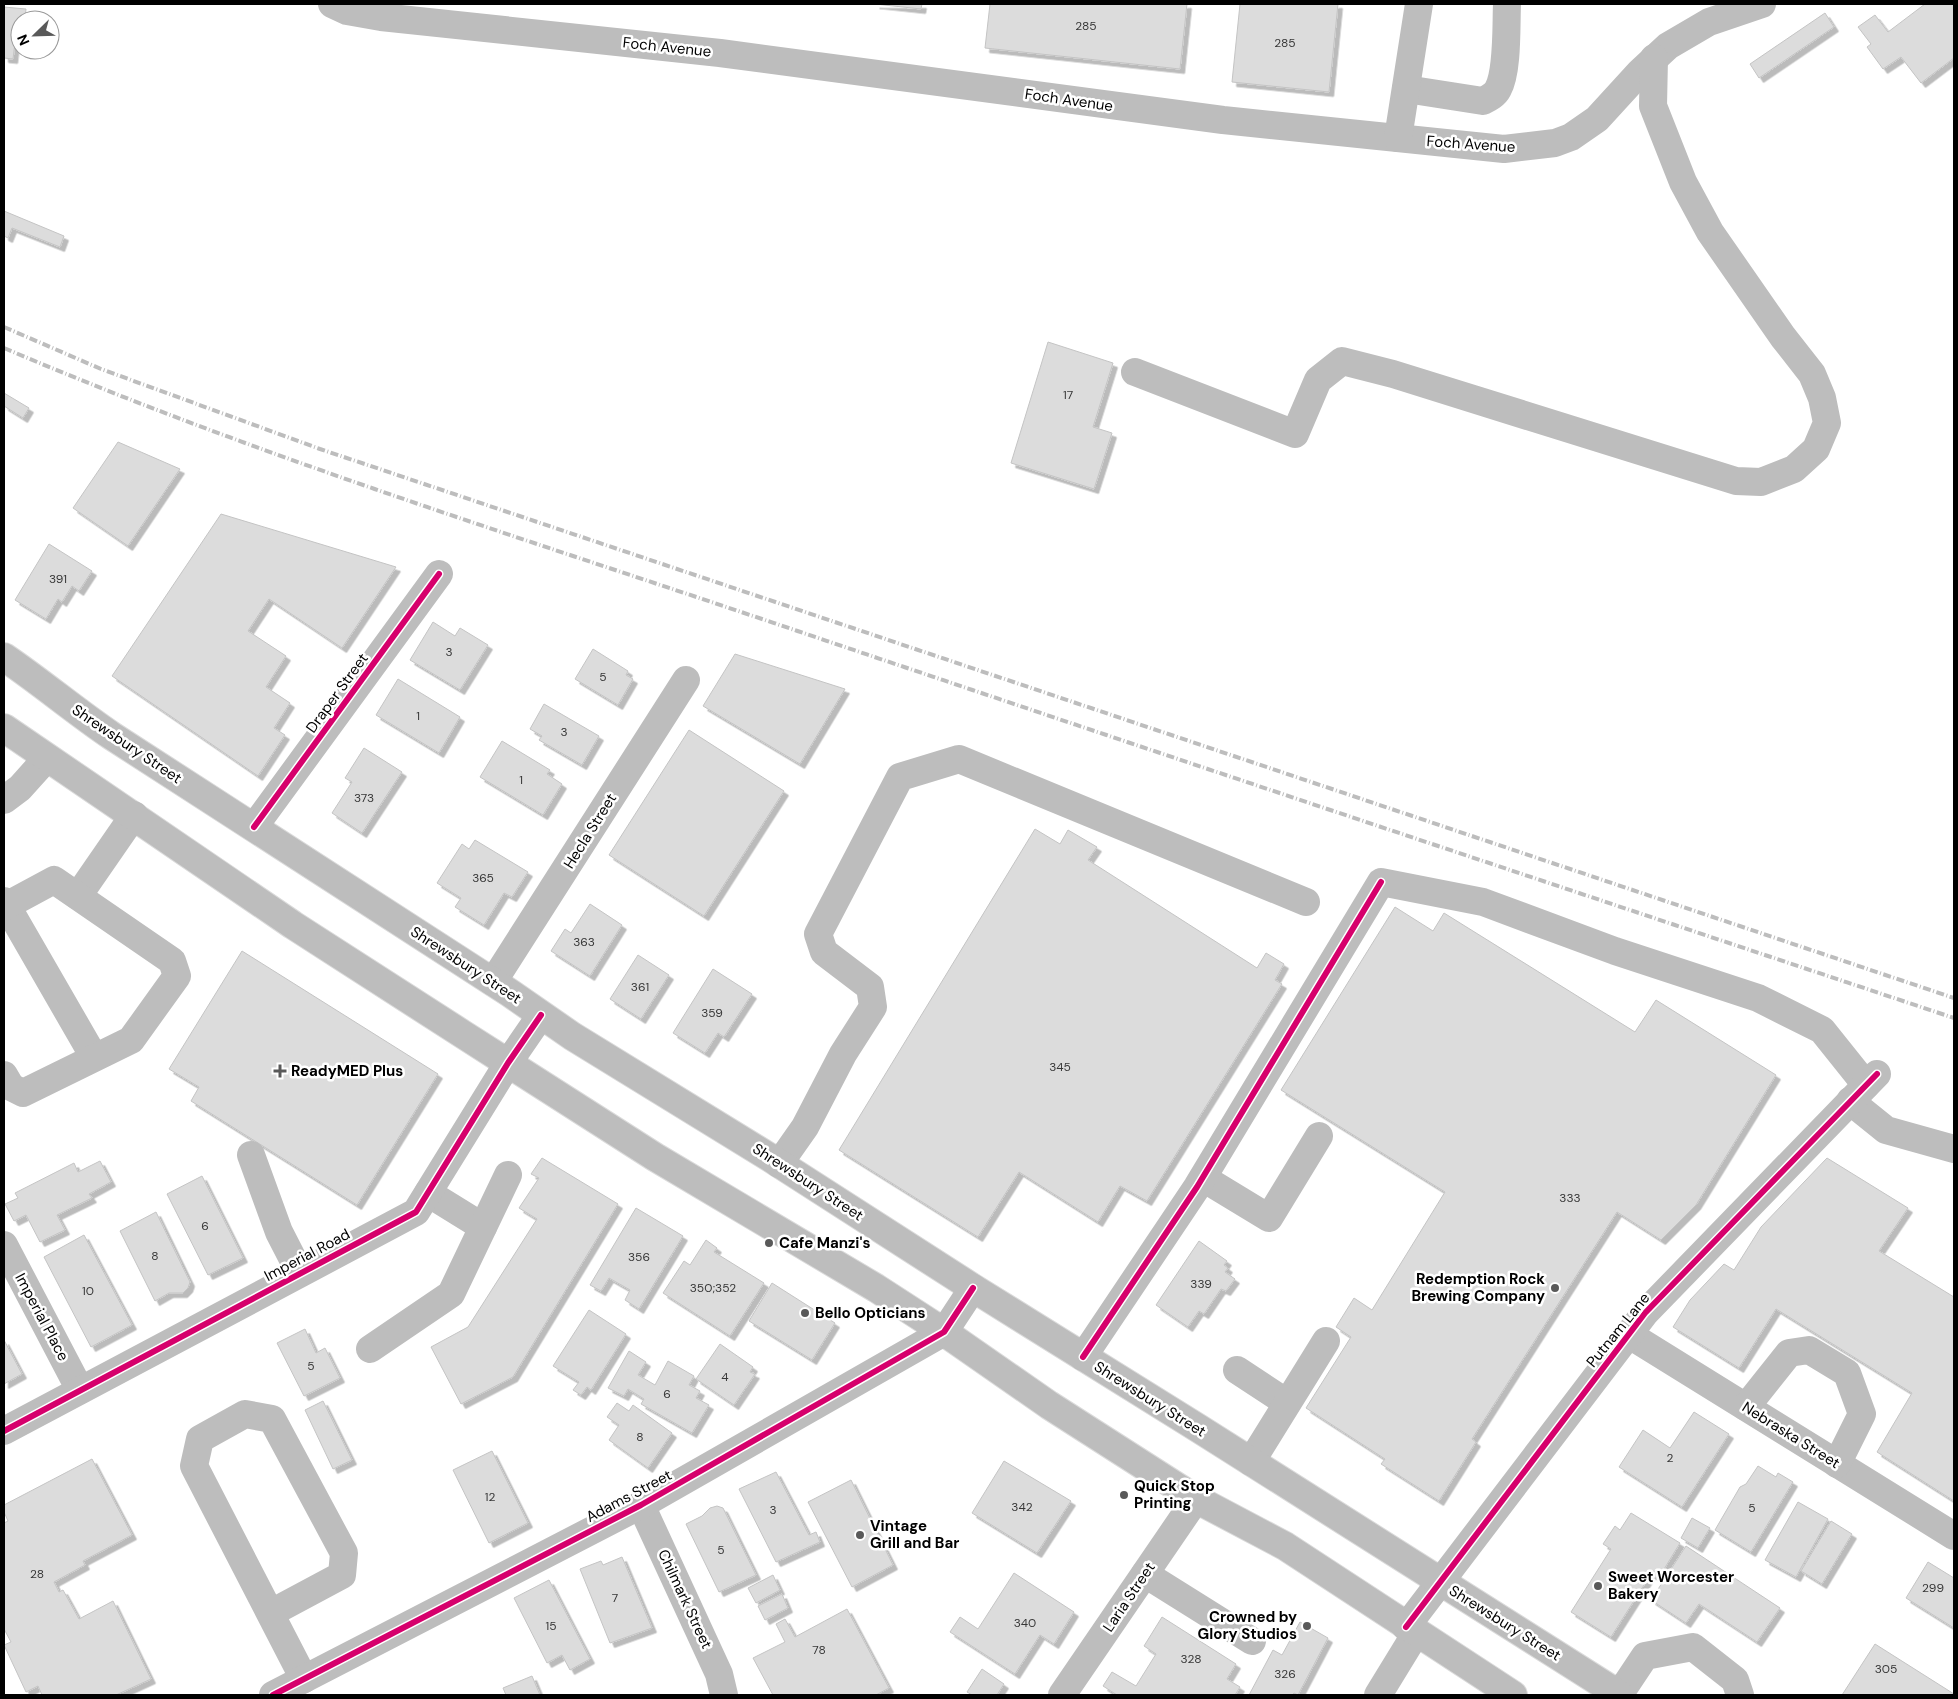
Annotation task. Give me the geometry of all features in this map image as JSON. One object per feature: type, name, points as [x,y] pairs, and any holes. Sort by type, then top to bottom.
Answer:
[{"type":"street","name":"Foch Avenue","points":[[332,4],[347,11],[381,17],[451,14],[720,53],[1223,120],[1504,149],[1555,143],[1571,137],[1597,119],[1654,58],[1676,41],[1703,25],[1762,4]]},
{"type":"street","points":[[1398,138],[1419,4]]},
{"type":"street","points":[[1406,90],[1483,101],[1490,98],[1497,91],[1502,78],[1507,4]]},
{"type":"street","points":[[1135,372],[1295,434],[1318,380],[1342,361],[1393,374],[1736,481],[1761,482],[1794,469],[1816,449],[1827,423],[1822,398],[1812,374],[1710,232],[1684,182],[1652,106],[1654,58]]},
{"type":"street","name":"Draper Street","points":[[254,827],[439,574]]},
{"type":"street","name":"Shrewsbury Street","points":[[4,657],[42,683],[78,713],[105,732],[493,982],[572,1036],[779,1164],[1620,1695]]},
{"type":"street","name":"Hecla Street","points":[[493,982],[686,680]]},
{"type":"street","points":[[4,728],[293,925],[508,1063],[655,1157],[876,1288],[944,1332],[1049,1405],[1196,1499],[1285,1546],[1513,1695]]},
{"type":"street","points":[[4,800],[20,788],[47,758]]},
{"type":"street","points":[[779,1164],[804,1127],[843,1054],[873,1007],[870,987],[824,952],[818,934],[900,777],[959,759],[1306,902]]},
{"type":"street","points":[[78,896],[134,815]]},
{"type":"street","points":[[4,1075],[11,1087],[23,1093],[131,1040],[177,976],[172,961],[54,880],[5,905],[94,1058]]},
{"type":"street","points":[[1082,1357],[1203,1178],[1381,882],[1483,902],[1615,951],[1758,998],[1822,1030],[1864,1087],[1886,1130],[1954,1149]]},
{"type":"street","name":"Imperial Road","points":[[4,1431],[416,1212],[508,1063],[541,1015]]},
{"type":"street","name":"Putnam Lane","points":[[1378,1695],[1411,1630],[1440,1582],[1628,1334],[1645,1313],[1864,1087]]},
{"type":"street","points":[[1203,1178],[1269,1218],[1319,1136]]},
{"type":"street","points":[[251,1155],[279,1232],[300,1273]]},
{"type":"street","points":[[370,1350],[451,1294],[508,1176]]},
{"type":"street","points":[[428,1193],[483,1227]]},
{"type":"street","name":"Imperial Place","points":[[4,1245],[80,1390]]},
{"type":"street","name":"Adams Street","points":[[273,1695],[641,1505],[944,1332],[973,1288]]},
{"type":"street","name":"Nebraska Street","points":[[1628,1334],[1954,1536]]},
{"type":"street","points":[[1251,1462],[1326,1341]]},
{"type":"street","points":[[1746,1407],[1789,1352],[1809,1350],[1847,1373],[1862,1414],[1837,1464]]},
{"type":"street","points":[[1237,1370],[1287,1403]]},
{"type":"street","points":[[270,1613],[342,1575],[344,1553],[272,1419],[245,1414],[200,1439],[194,1466],[304,1679]]},
{"type":"street","name":"Laria Street","points":[[1062,1695],[1196,1499]]},
{"type":"street","name":"Chilmark Street","points":[[641,1505],[719,1674],[724,1695]]},
{"type":"street","points":[[1145,1574],[1252,1641]]},
{"type":"street","points":[[1620,1695],[1645,1656],[1692,1647],[1735,1680],[1740,1695]]},
{"type":"building","points":[[875,4],[922,4],[921,9]]},
{"type":"building","points":[[990,4],[1187,4],[1180,69],[985,48]]},
{"type":"building","points":[[1240,4],[1338,4],[1329,92],[1232,82]]},
{"type":"building","points":[[1925,4],[1954,4],[1954,58],[1921,83],[1901,57],[1883,69],[1867,47],[1871,44],[1858,27],[1875,15],[1888,32]]},
{"type":"building","points":[[4,7],[26,9],[10,10],[10,59],[4,58]]},
{"type":"building","points":[[1825,13],[1834,27],[1759,78],[1750,64]]},
{"type":"building","points":[[4,211],[64,236],[60,247],[12,228],[8,238],[4,236]]},
{"type":"building","points":[[1048,342],[1113,363],[1093,427],[1112,433],[1094,489],[1011,463]]},
{"type":"building","points":[[4,393],[29,408],[23,418],[4,406]]},
{"type":"building","points":[[118,442],[180,469],[128,546],[73,508]]},
{"type":"building","points":[[221,514],[396,567],[342,648],[269,599],[248,631],[286,656],[266,687],[290,703],[274,728],[285,735],[258,776],[112,676]]},
{"type":"building","points":[[49,544],[92,571],[79,591],[72,586],[62,602],[58,599],[46,619],[15,600]]},
{"type":"building","points":[[433,622],[455,636],[460,628],[488,645],[460,690],[410,660]]},
{"type":"building","points":[[593,649],[628,671],[626,675],[633,679],[618,705],[575,679]]},
{"type":"building","points":[[735,654],[845,689],[800,764],[703,706]]},
{"type":"building","points":[[398,679],[460,717],[439,753],[376,715]]},
{"type":"building","points":[[544,704],[599,736],[582,765],[539,740],[542,736],[530,729]]},
{"type":"building","points":[[689,730],[784,791],[704,916],[609,855]]},
{"type":"building","points":[[502,741],[550,770],[547,774],[562,784],[543,815],[480,777]]},
{"type":"building","points":[[364,748],[402,772],[362,833],[332,813],[352,782],[345,778]]},
{"type":"building","points":[[1035,829],[1060,844],[1068,830],[1097,847],[1088,860],[1257,968],[1266,953],[1284,964],[1275,980],[1282,984],[1147,1201],[1120,1186],[1098,1222],[1019,1172],[978,1237],[839,1150]]},
{"type":"building","points":[[475,840],[528,872],[512,897],[504,893],[484,925],[455,907],[461,898],[437,883],[462,844],[469,849]]},
{"type":"building","points":[[590,904],[622,925],[590,976],[551,951],[565,929],[571,933]]},
{"type":"building","points":[[1395,907],[1433,931],[1444,913],[1635,1032],[1656,1000],[1776,1075],[1696,1205],[1661,1240],[1617,1212],[1472,1439],[1476,1442],[1439,1501],[1381,1464],[1385,1459],[1306,1408],[1351,1337],[1336,1327],[1354,1298],[1372,1310],[1445,1192],[1281,1090]]},
{"type":"building","points":[[242,951],[438,1074],[357,1205],[191,1101],[199,1087],[169,1069]]},
{"type":"building","points":[[638,955],[669,975],[641,1019],[610,999]]},
{"type":"building","points":[[713,969],[752,994],[724,1037],[718,1033],[705,1053],[673,1033]]},
{"type":"building","points":[[542,1158],[618,1204],[513,1377],[461,1404],[431,1347],[468,1327],[537,1219],[519,1208],[539,1178],[531,1174]]},
{"type":"building","points":[[1827,1158],[1908,1208],[1879,1251],[1954,1297],[1954,1501],[1877,1452],[1912,1393],[1776,1309],[1739,1368],[1673,1327],[1690,1300],[1724,1264],[1734,1270],[1761,1227]]},
{"type":"building","points":[[100,1161],[111,1182],[89,1194],[92,1198],[57,1215],[65,1230],[40,1242],[26,1215],[14,1221],[5,1204],[18,1198],[15,1193],[74,1163],[78,1172]]},
{"type":"building","points":[[202,1176],[243,1258],[208,1275],[167,1194]]},
{"type":"building","points":[[636,1208],[683,1236],[639,1309],[625,1300],[630,1290],[609,1278],[601,1291],[590,1285]]},
{"type":"building","points":[[156,1212],[190,1282],[188,1288],[183,1293],[169,1293],[155,1301],[120,1231]]},
{"type":"building","points":[[84,1235],[132,1325],[91,1347],[44,1257]]},
{"type":"building","points":[[706,1240],[717,1248],[714,1252],[764,1283],[730,1336],[663,1293],[684,1261],[690,1265]]},
{"type":"building","points":[[1199,1241],[1227,1261],[1224,1265],[1228,1268],[1225,1272],[1235,1279],[1226,1291],[1221,1289],[1204,1314],[1199,1311],[1188,1327],[1156,1305]]},
{"type":"building","points":[[772,1283],[835,1323],[812,1360],[749,1321]]},
{"type":"building","points":[[589,1310],[626,1334],[591,1390],[587,1387],[581,1395],[573,1390],[579,1382],[553,1366]]},
{"type":"building","points":[[305,1329],[316,1353],[325,1348],[340,1378],[304,1396],[277,1343]]},
{"type":"building","points":[[4,1340],[22,1374],[4,1384]]},
{"type":"building","points":[[720,1344],[753,1367],[750,1372],[755,1374],[734,1405],[696,1379]]},
{"type":"building","points":[[629,1351],[646,1362],[638,1375],[655,1385],[668,1361],[694,1376],[689,1385],[700,1391],[696,1398],[709,1405],[692,1433],[641,1404],[644,1399],[628,1389],[624,1396],[608,1388]]},
{"type":"building","points":[[323,1401],[352,1460],[333,1469],[305,1410]]},
{"type":"building","points":[[617,1403],[629,1411],[633,1405],[672,1433],[648,1468],[609,1440],[619,1425],[607,1417]]},
{"type":"building","points":[[1694,1412],[1729,1434],[1682,1507],[1619,1467],[1643,1430],[1670,1448]]},
{"type":"building","points":[[492,1451],[528,1523],[489,1543],[453,1470]]},
{"type":"building","points":[[92,1459],[132,1535],[83,1561],[85,1565],[54,1582],[59,1592],[63,1590],[79,1619],[113,1601],[151,1679],[116,1695],[42,1695],[38,1686],[26,1692],[4,1645],[11,1642],[4,1629],[4,1523],[8,1521],[4,1512],[4,1505]]},
{"type":"building","points":[[1004,1461],[1071,1501],[1037,1553],[972,1513]]},
{"type":"building","points":[[1758,1466],[1776,1477],[1778,1473],[1793,1482],[1751,1552],[1715,1530],[1740,1487],[1746,1484]]},
{"type":"building","points":[[776,1472],[809,1535],[816,1532],[820,1542],[776,1562],[739,1489]]},
{"type":"building","points":[[851,1480],[893,1565],[852,1587],[808,1502]]},
{"type":"building","points":[[1798,1502],[1828,1519],[1796,1577],[1765,1560]]},
{"type":"building","points":[[717,1506],[723,1508],[756,1575],[719,1592],[686,1524],[702,1516],[710,1508]]},
{"type":"building","points":[[1631,1513],[1680,1543],[1658,1579],[1651,1574],[1611,1637],[1571,1612],[1611,1549],[1603,1544],[1615,1526],[1620,1530]]},
{"type":"building","points":[[1692,1518],[1710,1528],[1698,1548],[1681,1538]]},
{"type":"building","points":[[1831,1521],[1852,1534],[1822,1584],[1801,1571]]},
{"type":"building","points":[[1686,1546],[1780,1608],[1757,1642],[1699,1604],[1686,1623],[1651,1600]]},
{"type":"building","points":[[622,1557],[652,1628],[610,1643],[580,1569],[601,1561],[603,1565]]},
{"type":"building","points":[[1928,1562],[1954,1578],[1954,1628],[1906,1598]]},
{"type":"building","points":[[1014,1573],[1074,1612],[1054,1644],[1040,1635],[1015,1674],[950,1632],[960,1617],[978,1629]]},
{"type":"building","points":[[773,1575],[780,1590],[756,1603],[748,1588]]},
{"type":"building","points":[[549,1580],[590,1659],[570,1670],[562,1655],[547,1663],[514,1598]]},
{"type":"building","points":[[782,1594],[788,1608],[765,1620],[758,1606]]},
{"type":"building","points":[[847,1609],[889,1688],[876,1695],[773,1695],[753,1658],[785,1642],[776,1624],[785,1619],[795,1637]]},
{"type":"building","points":[[1162,1617],[1236,1664],[1227,1679],[1240,1687],[1235,1695],[1117,1695],[1103,1686],[1112,1672],[1136,1686],[1156,1654],[1144,1646]]},
{"type":"building","points":[[1300,1622],[1328,1638],[1298,1695],[1294,1693],[1292,1695],[1249,1695],[1273,1650],[1282,1655]]},
{"type":"building","points":[[1875,1644],[1954,1694],[1954,1695],[1842,1695]]},
{"type":"building","points":[[982,1669],[1004,1684],[997,1695],[972,1695],[967,1692]]},
{"type":"building","points":[[532,1676],[540,1695],[506,1695],[503,1688]]},
{"type":"railway","points":[[4,327],[101,369],[320,449],[1954,998]]},
{"type":"railway","points":[[4,348],[97,387],[382,492],[1954,1018]]},
{"type":"cycle path","points":[[254,827],[439,574]]},
{"type":"cycle path","points":[[1083,1357],[1197,1187],[1381,882]]},
{"type":"cycle path","points":[[4,1431],[416,1212],[508,1063],[541,1015]]},
{"type":"cycle path","points":[[1406,1627],[1645,1313],[1877,1074]]},
{"type":"cycle path","points":[[273,1695],[641,1505],[944,1332],[973,1288]]},
{"type":"place","name":"ReadyMED Plus","points":[[280,1071]]},
{"type":"place","name":"Cafe Manzi's","points":[[769,1243]]},
{"type":"place","name":"Redemption Rock Brewing Company","points":[[1555,1288]]},
{"type":"place","name":"Bello Opticians","points":[[805,1313]]},
{"type":"place","name":"Quick Stop Printing","points":[[1124,1495]]},
{"type":"place","name":"Vintage Grill and Bar","points":[[860,1535]]},
{"type":"place","name":"Sweet Worcester Bakery","points":[[1598,1586]]},
{"type":"place","name":"Crowned by Glory Studios","points":[[1307,1626]]}]
